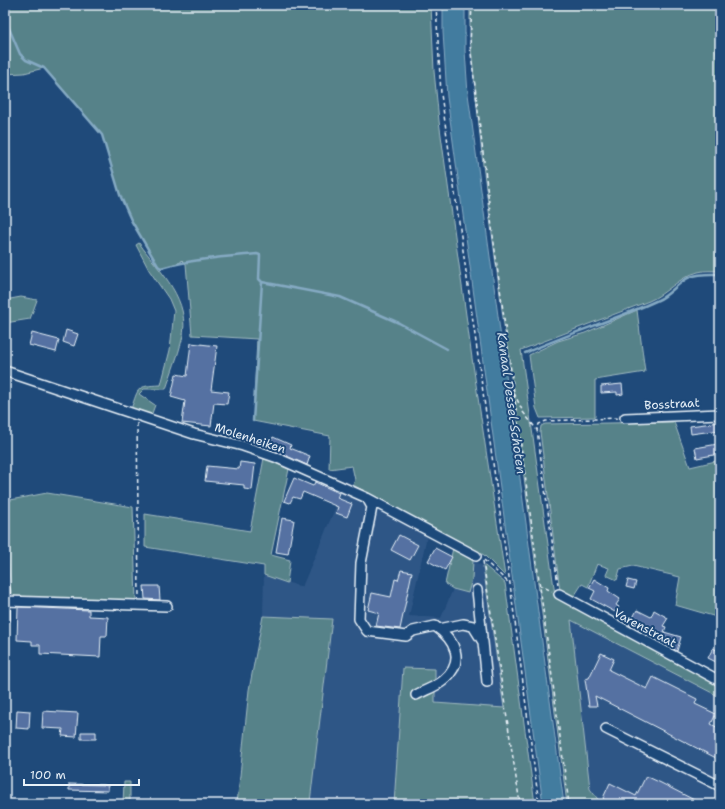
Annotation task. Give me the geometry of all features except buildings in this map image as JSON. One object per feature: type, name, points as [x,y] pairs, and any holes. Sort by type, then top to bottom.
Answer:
[{"type":"street","name":"Molenheiken","points":[[5,370],[194,434],[265,453],[367,498],[476,556]]},
{"type":"street","name":"Bosstraat","points":[[625,418],[720,414]]},
{"type":"street","points":[[367,498],[372,507],[361,562],[359,619],[362,626],[367,631],[406,636],[413,631],[435,626],[454,644],[456,652],[455,662],[445,679],[437,685],[416,695]]},
{"type":"street","points":[[5,590],[5,619]]},
{"type":"street","points":[[477,590],[487,682]]},
{"type":"street","name":"Varenstraat","points":[[559,594],[720,681]]},
{"type":"street","points":[[6,601],[168,606]]},
{"type":"street","points":[[439,629],[463,624],[473,626],[483,642]]},
{"type":"street","points":[[606,729],[720,786]]},
{"type":"path","points":[[436,5],[441,94],[510,584],[539,804]]},
{"type":"path","points":[[472,5],[470,45],[513,391],[569,804]]},
{"type":"path","points":[[513,391],[523,412],[537,430]]},
{"type":"path","points":[[137,415],[139,606]]},
{"type":"path","points":[[559,594],[537,430],[539,424],[546,421],[625,418]]},
{"type":"path","points":[[510,584],[483,559],[520,804]]},
{"type":"path","points":[[539,585],[559,594]]},
{"type":"shaded area","points":[[443,5],[465,5],[465,51],[468,94],[564,804],[543,804],[447,97]]},
{"type":"shaded area","points":[[342,492],[427,536],[409,616],[441,618],[453,589],[468,593],[472,579],[473,561],[483,566],[504,709],[434,703],[403,668],[394,804],[310,802],[332,620],[263,616],[264,575],[302,587]]},
{"type":"shaded area","points":[[571,620],[720,697],[720,804],[596,804],[600,802],[590,789]]},
{"type":"green space","points":[[5,5],[431,5],[434,71],[439,121],[472,358],[505,576],[484,555],[353,485],[355,480],[352,466],[329,469],[330,436],[253,421],[257,339],[192,335],[186,264],[182,260],[181,262],[161,268],[158,266],[131,220],[120,195],[102,135],[44,68],[24,73],[5,74]]},
{"type":"green space","points":[[470,5],[720,5],[720,47],[715,48],[720,68],[720,271],[703,271],[691,274],[649,301],[521,350],[555,595],[720,684],[720,697],[571,620],[590,789],[600,802],[596,804],[567,804],[483,165],[470,38]]},
{"type":"green space","points":[[139,243],[172,287],[182,312],[184,326],[182,340],[166,389],[144,389],[139,394],[155,405],[151,416],[131,409],[137,392],[140,389],[147,386],[161,385],[170,350],[174,311],[169,299],[149,270],[136,245]]},
{"type":"green space","points":[[21,297],[37,300],[30,319],[5,323],[5,300]]},
{"type":"green space","points":[[637,310],[645,372],[595,380],[595,417],[540,418],[536,408],[529,355],[558,341],[585,333]]},
{"type":"green space","points":[[674,422],[690,467],[720,460],[720,618],[675,605],[680,577],[633,566],[620,569],[617,580],[606,575],[609,568],[597,564],[588,587],[582,584],[573,598],[560,591],[540,432],[541,426],[545,424]]},
{"type":"green space","points":[[264,458],[289,469],[271,555],[290,560],[287,583],[264,575],[264,566],[145,547],[145,514],[250,531]]},
{"type":"green space","points":[[47,493],[133,507],[136,601],[16,597],[11,593],[5,522],[5,501]]},
{"type":"green space","points":[[453,548],[473,561],[472,579],[468,593],[453,589],[445,584]]},
{"type":"green space","points":[[483,566],[485,566],[505,583],[535,804],[394,804],[403,668],[435,669],[435,703],[504,708]]},
{"type":"green space","points":[[263,616],[332,619],[310,802],[326,804],[237,804],[249,690]]},
{"type":"green space","points":[[124,782],[130,782],[130,804],[123,804]]},
{"type":"waterway","points":[[5,19],[20,54],[26,60],[44,68],[102,135],[120,195],[131,220],[158,266],[161,268],[197,260],[257,254],[260,255],[259,279],[262,282],[340,297],[399,323],[447,349]]},
{"type":"waterway","points":[[525,353],[658,300],[690,277],[701,274],[720,274]]},
{"type":"waterway","points":[[253,421],[262,282]]},
{"type":"water label","name":"Kanaal Dessel-Schoten","points":[[512,403]]}]
